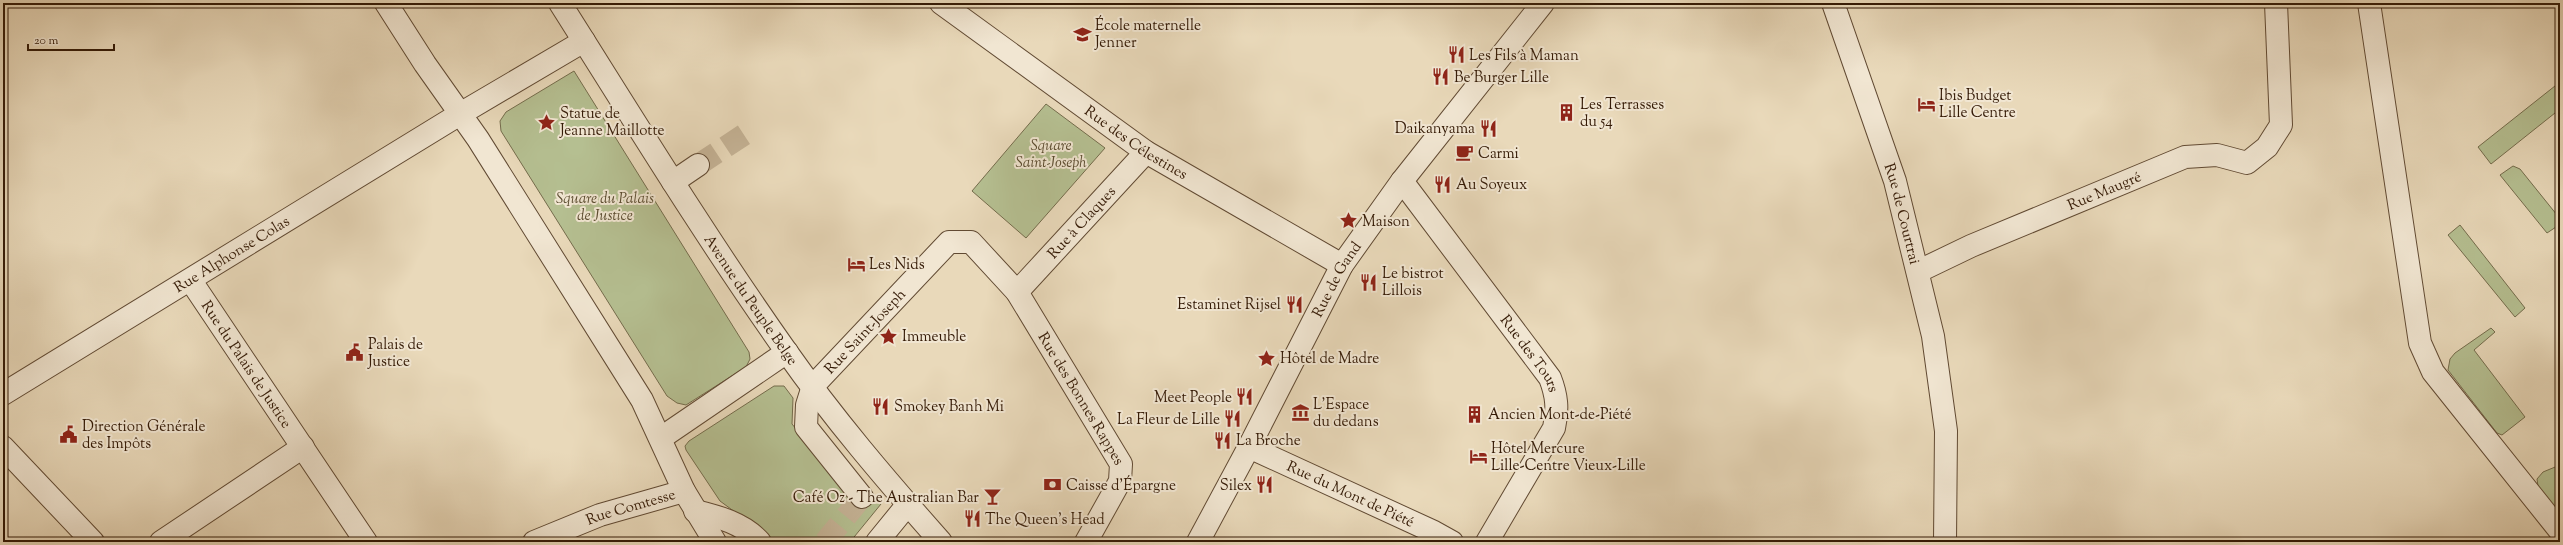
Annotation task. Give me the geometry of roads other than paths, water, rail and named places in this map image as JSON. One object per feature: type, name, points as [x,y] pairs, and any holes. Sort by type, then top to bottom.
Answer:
[{"type":"street","points":[[386,3],[425,64],[460,114],[642,400],[661,438],[684,491],[715,542]]},
{"type":"street","name":"Avenue du Peuple Belge","points":[[560,3],[673,182],[787,352],[908,504],[941,542]]},
{"type":"street","name":"Rue des Célestines","points":[[941,3],[1146,152],[1342,265]]},
{"type":"street","name":"Rue de Gand","points":[[1198,542],[1249,447],[1342,265],[1402,181],[1543,3]]},
{"type":"street","name":"Rue Maugré","points":[[1919,271],[1971,246],[2185,157],[2217,155],[2247,162],[2267,147],[2281,125],[2276,3]]},
{"type":"street","points":[[2369,3],[2420,343],[2433,372],[2560,531]]},
{"type":"street","name":"Rue de Courtrai","points":[[1835,4],[1895,181],[1919,271],[1933,336],[1946,430],[1945,467]]},
{"type":"street","points":[[460,114],[584,41]]},
{"type":"street","name":"Rue Alphonse Colas","points":[[3,394],[191,281],[460,114]]},
{"type":"street","name":"Rue à Claques","points":[[1017,292],[1146,152]]},
{"type":"street","points":[[673,182],[698,165]]},
{"type":"street","name":"Rue des Tours","points":[[1402,181],[1550,378],[1556,394],[1558,412],[1554,428],[1488,542]]},
{"type":"street","name":"Rue des Bonnes Rappes","points":[[949,242],[971,242],[1017,292],[1121,464],[1120,481],[1091,535]]},
{"type":"street","name":"Rue Saint-Joseph","points":[[813,386],[949,242]]},
{"type":"street","name":"Rue du Palais de Justice","points":[[191,281],[366,542]]},
{"type":"street","points":[[661,438],[787,352]]},
{"type":"street","points":[[813,386],[807,405],[806,427],[862,497]]},
{"type":"street","points":[[3,447],[93,542]]},
{"type":"street","points":[[160,542],[303,447]]},
{"type":"street","name":"Rue du Mont de Piété","points":[[1249,447],[1434,532],[1452,542]]},
{"type":"street","points":[[1932,542],[1945,467]]},
{"type":"street","points":[[1945,467],[1945,542]]},
{"type":"street","name":"Rue Comtesse","points":[[534,542],[600,515],[684,491]]},
{"type":"street","points":[[877,542],[908,504]]},
{"type":"street","points":[[695,511],[725,518],[753,534],[760,542]]},
{"type":"tunnel","points":[[698,165],[745,134]]},
{"type":"tunnel","points":[[825,542],[862,497]]},
{"type":"place","name":"École maternelle Jenner","points":[[1082,34]]},
{"type":"place","name":"Les Fils à Maman","points":[[1456,55]]},
{"type":"place","name":"Be Burger Lille","points":[[1441,77]]},
{"type":"place","name":"Ibis Budget Lille Centre","points":[[1926,104]]},
{"type":"place","name":"Les Terrasses du 54","points":[[1567,113]]},
{"type":"place","name":"Statue de Jeanne Maillotte","points":[[547,122]]},
{"type":"place","name":"Daikanyama","points":[[1488,128]]},
{"type":"place","name":"Carmi","points":[[1465,153]]},
{"type":"place","name":"Au Soyeux","points":[[1443,184]]},
{"type":"place","name":"Maison","points":[[1349,221]]},
{"type":"place","name":"Les Nids","points":[[856,264]]},
{"type":"place","name":"Le bistrot Lillois","points":[[1369,282]]},
{"type":"place","name":"Estaminet Rijsel","points":[[1294,304]]},
{"type":"place","name":"Immeuble","points":[[889,336]]},
{"type":"place","name":"Palais de Justice","points":[[355,353]]},
{"type":"place","name":"Hôtel de Madre","points":[[1267,358]]},
{"type":"place","name":"Meet People","points":[[1245,397]]},
{"type":"place","name":"Smokey Banh Mi","points":[[881,406]]},
{"type":"place","name":"L'Espace du dedans","points":[[1300,413]]},
{"type":"place","name":"Ancien Mont-de-Piété","points":[[1475,414]]},
{"type":"place","name":"La Fleur de Lille","points":[[1233,419]]},
{"type":"place","name":"Direction Générale des Impôts","points":[[69,435]]},
{"type":"place","name":"La Broche","points":[[1223,440]]},
{"type":"place","name":"Hôtel Mercure Lille-Centre Vieux-Lille","points":[[1478,457]]},
{"type":"place","name":"Caisse d'Épargne","points":[[1053,485]]},
{"type":"place","name":"Silex","points":[[1265,485]]},
{"type":"place","name":"Café Oz - The Australian Bar","points":[[992,497]]},
{"type":"place","name":"The Queen's Head","points":[[972,519]]},
{"type":"park label","name":"Square Saint-Joseph","points":[[1051,154]]},
{"type":"park label","name":"Square du Palais de Justice","points":[[605,206]]}]
